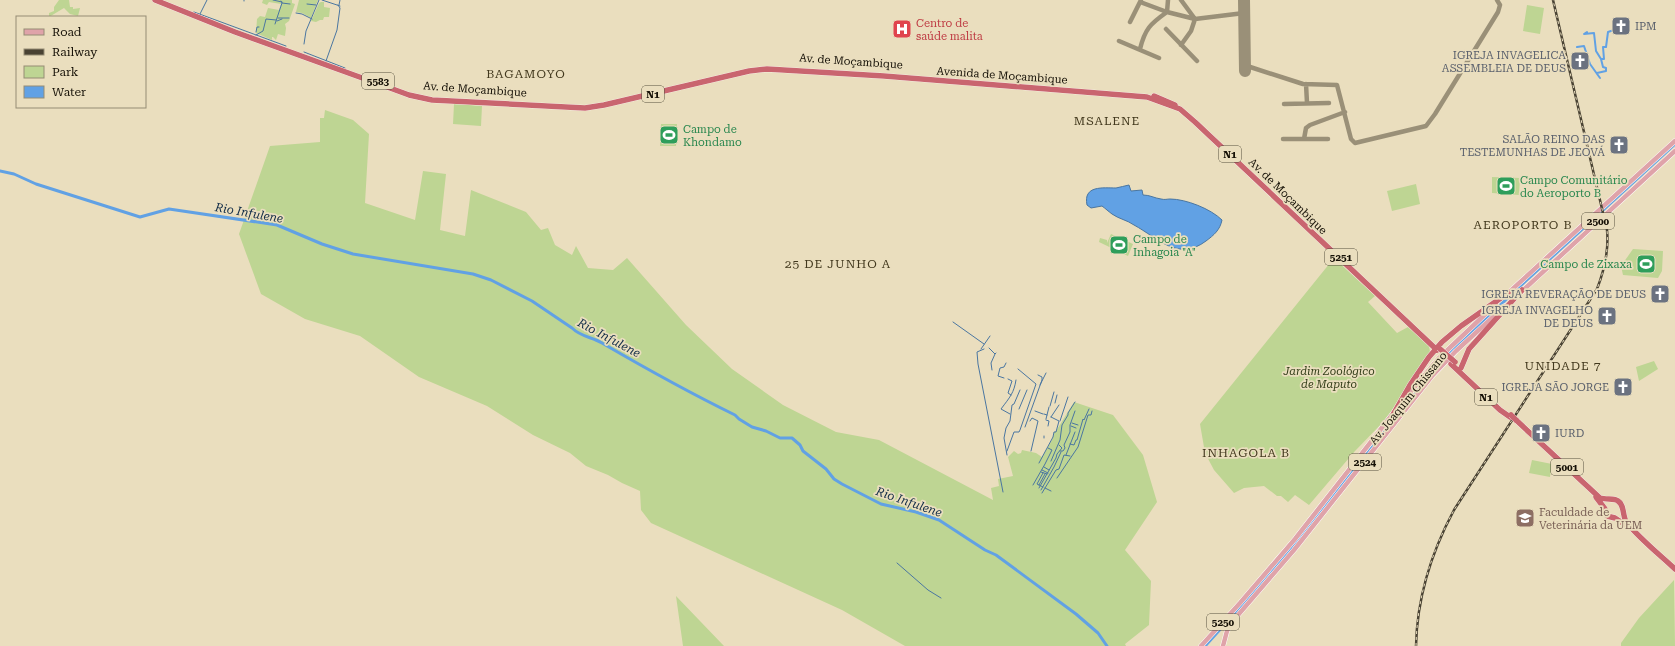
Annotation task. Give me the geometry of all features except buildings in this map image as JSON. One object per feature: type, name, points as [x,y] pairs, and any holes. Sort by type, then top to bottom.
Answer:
[{"type":"highway","name":"Av. de Moçambique","points":[[155,0],[241,34],[409,95],[432,100],[580,106],[599,104],[758,67],[781,66],[917,77]]},
{"type":"highway","name":"Av. de Moçambique","points":[[161,0],[238,30],[421,95],[453,99],[580,108],[600,106],[767,69],[917,77]]},
{"type":"highway","name":"Avenida de Moçambique","points":[[917,77],[1086,90]]},
{"type":"highway","name":"Av. de Moçambique","points":[[1086,90],[1158,96],[1174,104],[1195,121],[1438,347],[1453,363],[1461,368]]},
{"type":"highway","name":"Av. de Moçambique","points":[[1086,90],[1147,97],[1180,109],[1428,342],[1438,347]]},
{"type":"highway","points":[[1461,368],[1469,349],[1522,290]]},
{"type":"highway","points":[[1394,413],[1410,385],[1438,347],[1461,326],[1508,293]]},
{"type":"highway","points":[[1428,342],[1430,351],[1429,358]]},
{"type":"highway","name":"N1","points":[[1453,363],[1460,376],[1510,416]]},
{"type":"highway","name":"N1","points":[[1461,368],[1480,389],[1588,490]]},
{"type":"highway","name":"N1","points":[[1515,421],[1526,429]]},
{"type":"highway","name":"5001","points":[[1526,429],[1600,498],[1618,501],[1622,505],[1622,511],[1627,523],[1675,570]]},
{"type":"highway","name":"5001","points":[[1588,490],[1605,508],[1607,516],[1615,518],[1625,524],[1675,570]]},
{"type":"highway","points":[[1605,508],[1606,504],[1610,500]]},
{"type":"highway","points":[[1615,518],[1622,511]]},
{"type":"main road","name":"Av. Joaquim Chissano","points":[[1201,646],[1295,539],[1438,359],[1460,336],[1675,141]]},
{"type":"main road","name":"Av. Joaquim Chissano","points":[[1223,646],[1231,625],[1294,550],[1432,376],[1470,337],[1675,151]]},
{"type":"main road","points":[[1239,604],[1244,609]]},
{"type":"green space","points":[[59,0],[69,0],[70,7],[73,7],[73,9],[80,8],[78,16],[70,14],[64,8],[49,16],[49,13],[54,11],[54,7]]},
{"type":"green space","points":[[263,0],[292,0],[292,3],[295,4],[289,21],[285,24],[285,36],[278,34],[276,40],[272,37],[272,40],[256,33],[257,19],[260,16],[265,17],[268,8],[279,10],[281,4],[269,2],[267,5],[262,3]]},
{"type":"green space","points":[[299,0],[318,0],[311,18],[302,13],[296,12]]},
{"type":"green space","points":[[324,2],[324,7],[330,8],[329,17],[324,17],[323,20],[316,22],[311,21],[319,3]]},
{"type":"green space","points":[[1527,5],[1544,8],[1540,34],[1523,31]]},
{"type":"green space","points":[[454,104],[482,106],[481,126],[453,124]]},
{"type":"green space","points":[[325,110],[353,120],[369,134],[365,203],[415,220],[423,171],[446,174],[440,230],[465,236],[471,190],[526,212],[541,230],[548,228],[555,245],[572,255],[576,246],[588,268],[613,270],[627,258],[686,325],[732,369],[783,405],[836,432],[879,440],[993,500],[991,488],[999,486],[998,479],[1013,476],[1008,457],[1014,451],[1018,454],[1021,453],[1022,450],[1036,453],[1042,457],[1052,440],[1054,432],[1074,402],[1113,415],[1143,455],[1157,502],[1125,550],[1151,581],[1149,625],[1125,644],[1126,646],[905,646],[842,610],[651,523],[641,510],[640,491],[586,466],[570,453],[533,435],[487,406],[419,377],[360,336],[305,319],[261,294],[239,234],[270,146],[320,142],[320,118],[324,118]]},
{"type":"green space","name":"Campo de Khondamo","points":[[661,124],[677,124],[676,146],[660,146]]},
{"type":"green space","name":"Campo Comunitário do Aeroporto B","points":[[1492,177],[1520,178],[1519,195],[1492,193]]},
{"type":"green space","points":[[1416,184],[1420,204],[1392,211],[1387,191]]},
{"type":"green space","name":"Campo de Inhagoia \"A\"","points":[[1111,234],[1133,244],[1128,256],[1099,242],[1100,238],[1107,240],[1107,243]]},
{"type":"green space","points":[[1633,249],[1663,251],[1662,271],[1658,278],[1623,275],[1621,266]]},
{"type":"green space","name":"Jardim Zoológico de Maputo","points":[[1334,258],[1375,296],[1368,302],[1397,333],[1408,327],[1429,346],[1430,352],[1387,418],[1355,451],[1309,505],[1295,495],[1288,502],[1264,486],[1244,488],[1234,493],[1214,470],[1205,453],[1200,424]]},
{"type":"green space","points":[[1654,361],[1658,369],[1639,381],[1636,367]]},
{"type":"green space","points":[[1532,460],[1552,464],[1550,477],[1529,473]]},
{"type":"green space","points":[[1674,580],[1675,646],[1621,646],[1621,643],[1639,618]]},
{"type":"green space","points":[[676,596],[724,646],[683,646]]},
{"type":"water","points":[[1129,185],[1131,191],[1142,190],[1143,195],[1162,199],[1176,199],[1205,209],[1222,220],[1220,227],[1212,237],[1196,247],[1177,249],[1168,246],[1131,223],[1115,216],[1102,206],[1091,208],[1087,205],[1088,194],[1095,189],[1116,188]]},
{"type":"waterway","points":[[200,14],[207,0]]},
{"type":"waterway","points":[[273,0],[282,2]]},
{"type":"waterway","points":[[304,44],[306,31],[319,0]]},
{"type":"waterway","points":[[322,0],[340,6]]},
{"type":"waterway","points":[[339,5],[340,0]]},
{"type":"waterway","points":[[281,1],[282,3],[290,4]]},
{"type":"waterway","points":[[275,24],[282,3]]},
{"type":"waterway","points":[[307,4],[316,5]]},
{"type":"waterway","points":[[326,61],[337,30],[340,8],[338,5]]},
{"type":"waterway","points":[[194,12],[286,46]]},
{"type":"waterway","points":[[296,13],[312,19]]},
{"type":"waterway","points":[[278,18],[289,18]]},
{"type":"waterway","points":[[256,35],[263,31],[266,19],[276,20]]},
{"type":"waterway","points":[[277,21],[282,19]]},
{"type":"waterway","points":[[256,32],[257,27],[259,27]]},
{"type":"waterway","points":[[1601,59],[1604,59],[1603,47],[1606,47],[1608,32],[1614,30],[1618,34]]},
{"type":"waterway","points":[[1587,32],[1584,34],[1594,33],[1596,51],[1601,59],[1603,67],[1606,68],[1606,71],[1597,73]]},
{"type":"waterway","points":[[1577,47],[1584,46],[1590,64],[1600,78]]},
{"type":"waterway","points":[[304,52],[345,68]]},
{"type":"waterway","points":[[1206,645],[1295,543],[1442,361],[1517,289],[1675,144]]},
{"type":"waterway","name":"Rio Infulene","points":[[0,171],[14,174],[36,184],[140,217],[169,209],[277,225],[322,244],[353,254],[473,274],[491,280],[532,301],[575,331],[598,341],[701,398],[735,415],[752,427],[766,431],[780,438],[792,438],[800,445],[803,451],[826,469],[834,479],[842,484],[881,504],[916,512],[939,520],[985,550],[996,555],[1076,614],[1098,633],[1107,646]]},
{"type":"waterway","points":[[953,322],[984,344]]},
{"type":"waterway","points":[[981,349],[990,336]]},
{"type":"waterway","points":[[989,348],[995,354],[996,353]]},
{"type":"waterway","points":[[984,349],[977,352],[978,364],[1003,492]]},
{"type":"waterway","points":[[992,370],[991,363],[995,354]]},
{"type":"waterway","points":[[1004,378],[998,376],[1000,368],[1004,367],[1006,363]]},
{"type":"waterway","points":[[1007,451],[1014,432],[1019,432],[1020,430],[1036,384],[1018,369]]},
{"type":"waterway","points":[[1040,385],[1046,373]]},
{"type":"waterway","points":[[1025,427],[1042,380],[1042,377],[1038,375]]},
{"type":"waterway","points":[[1008,379],[1012,381],[1008,393],[1011,395]]},
{"type":"waterway","points":[[1010,414],[1001,409],[1011,395],[1016,380]]},
{"type":"waterway","points":[[1007,455],[1004,438],[1006,428],[1010,421],[1012,405],[1014,404],[1020,390]]},
{"type":"waterway","points":[[1019,409],[1027,390]]},
{"type":"waterway","points":[[1050,406],[1054,392]]},
{"type":"waterway","points":[[1055,403],[1057,395]]},
{"type":"waterway","points":[[1060,421],[1068,397]]},
{"type":"waterway","points":[[1051,461],[1060,440],[1062,425],[1075,402]]},
{"type":"waterway","points":[[1051,417],[1059,405]]},
{"type":"waterway","points":[[1046,419],[1049,407]]},
{"type":"waterway","points":[[1070,444],[1074,445],[1077,440],[1083,419],[1084,420],[1089,409]]},
{"type":"waterway","points":[[1035,411],[1043,414]]},
{"type":"waterway","points":[[1060,451],[1063,451],[1065,448],[1064,445],[1070,432],[1070,425],[1075,411]]},
{"type":"waterway","points":[[1057,478],[1078,447],[1088,415],[1091,415],[1092,411]]},
{"type":"waterway","points":[[1039,463],[1053,437],[1054,432],[1056,432],[1059,421],[1051,417]]},
{"type":"waterway","points":[[1030,421],[1032,418],[1038,421],[1031,451]]},
{"type":"waterway","points":[[1046,420],[1049,421],[1048,426]]},
{"type":"waterway","points":[[1072,423],[1078,425]]},
{"type":"waterway","points":[[1071,426],[1076,428]]},
{"type":"waterway","points":[[1066,455],[1075,432]]},
{"type":"waterway","points":[[1039,488],[1057,454],[1062,448],[1059,445]]},
{"type":"waterway","points":[[1033,485],[1052,450],[1048,448]]},
{"type":"waterway","points":[[1041,490],[1061,452]]},
{"type":"waterway","points":[[1042,493],[1056,470],[1059,469],[1064,455],[1070,456]]},
{"type":"waterway","points":[[1044,467],[1049,470]]},
{"type":"waterway","points":[[1042,470],[1048,473]]},
{"type":"waterway","points":[[1041,472],[1047,474]]},
{"type":"waterway","points":[[1043,473],[1037,484],[1043,487]]},
{"type":"waterway","points":[[1039,485],[1045,474]]},
{"type":"waterway","points":[[1045,488],[1051,491]]},
{"type":"waterway","points":[[897,563],[928,590],[941,598]]},
{"type":"taxiway","points":[[1130,22],[1141,0]]},
{"type":"taxiway","points":[[1140,49],[1146,32],[1156,20],[1167,12],[1168,0]]},
{"type":"taxiway","points":[[1181,0],[1195,19],[1191,31],[1181,45]]},
{"type":"taxiway","points":[[1244,65],[1303,84],[1337,85],[1351,139],[1355,143],[1426,126],[1435,114],[1498,12],[1500,5],[1497,0]]},
{"type":"taxiway","points":[[1140,2],[1167,12],[1195,19],[1244,13]]},
{"type":"taxiway","points":[[1166,29],[1197,61]]},
{"type":"taxiway","points":[[1119,41],[1159,58]]},
{"type":"taxiway","points":[[1306,84],[1307,103]]},
{"type":"taxiway","points":[[1284,104],[1329,103]]},
{"type":"taxiway","points":[[1304,139],[1306,128],[1310,125],[1345,112]]},
{"type":"taxiway","points":[[1283,139],[1328,139]]},
{"type":"runway","points":[[1244,0],[1245,71]]},
{"type":"railway","points":[[1416,646],[1422,593],[1438,542],[1454,510],[1597,289],[1602,275],[1607,245],[1607,230],[1553,0]]},
{"type":"place","name":"IPM","points":[[1621,26]]},
{"type":"place","name":"Centro de saúde malita","points":[[902,29]]},
{"type":"place","name":"IGREJA INVAGELICA ASSEMBLEIA DE DEUS","points":[[1580,61]]},
{"type":"place","name":"Campo de Khondamo","points":[[669,135]]},
{"type":"place","name":"SALÃO REINO DAS TESTEMUNHAS DE JEOVÁ","points":[[1619,145]]},
{"type":"place","name":"Campo Comunitário do Aeroporto B","points":[[1506,186]]},
{"type":"place","name":"Campo de Inhagoia \"A\"","points":[[1119,245]]},
{"type":"place","name":"Campo de Zixaxa","points":[[1646,264]]},
{"type":"place","name":"IGREJA REVERAÇÃO DE DEUS","points":[[1660,294]]},
{"type":"place","name":"IGREJA INVAGELHO DE DEUS","points":[[1607,316]]},
{"type":"place","name":"IGREJA SÃO JORGE","points":[[1623,387]]},
{"type":"place","name":"IURD","points":[[1541,433]]},
{"type":"place","name":"Faculdade de Veterinária da UEM","points":[[1525,518]]},
{"type":"district","name":"BAGAMOYO","points":[[526,74]]},
{"type":"district","name":"MSALENE","points":[[1107,121]]},
{"type":"district","name":"AEROPORTO B","points":[[1523,225]]},
{"type":"district","name":"25 DE JUNHO A","points":[[838,264]]},
{"type":"district","name":"UNIDADE 7","points":[[1563,366]]},
{"type":"district","name":"INHAGOLA B","points":[[1246,453]]}]
